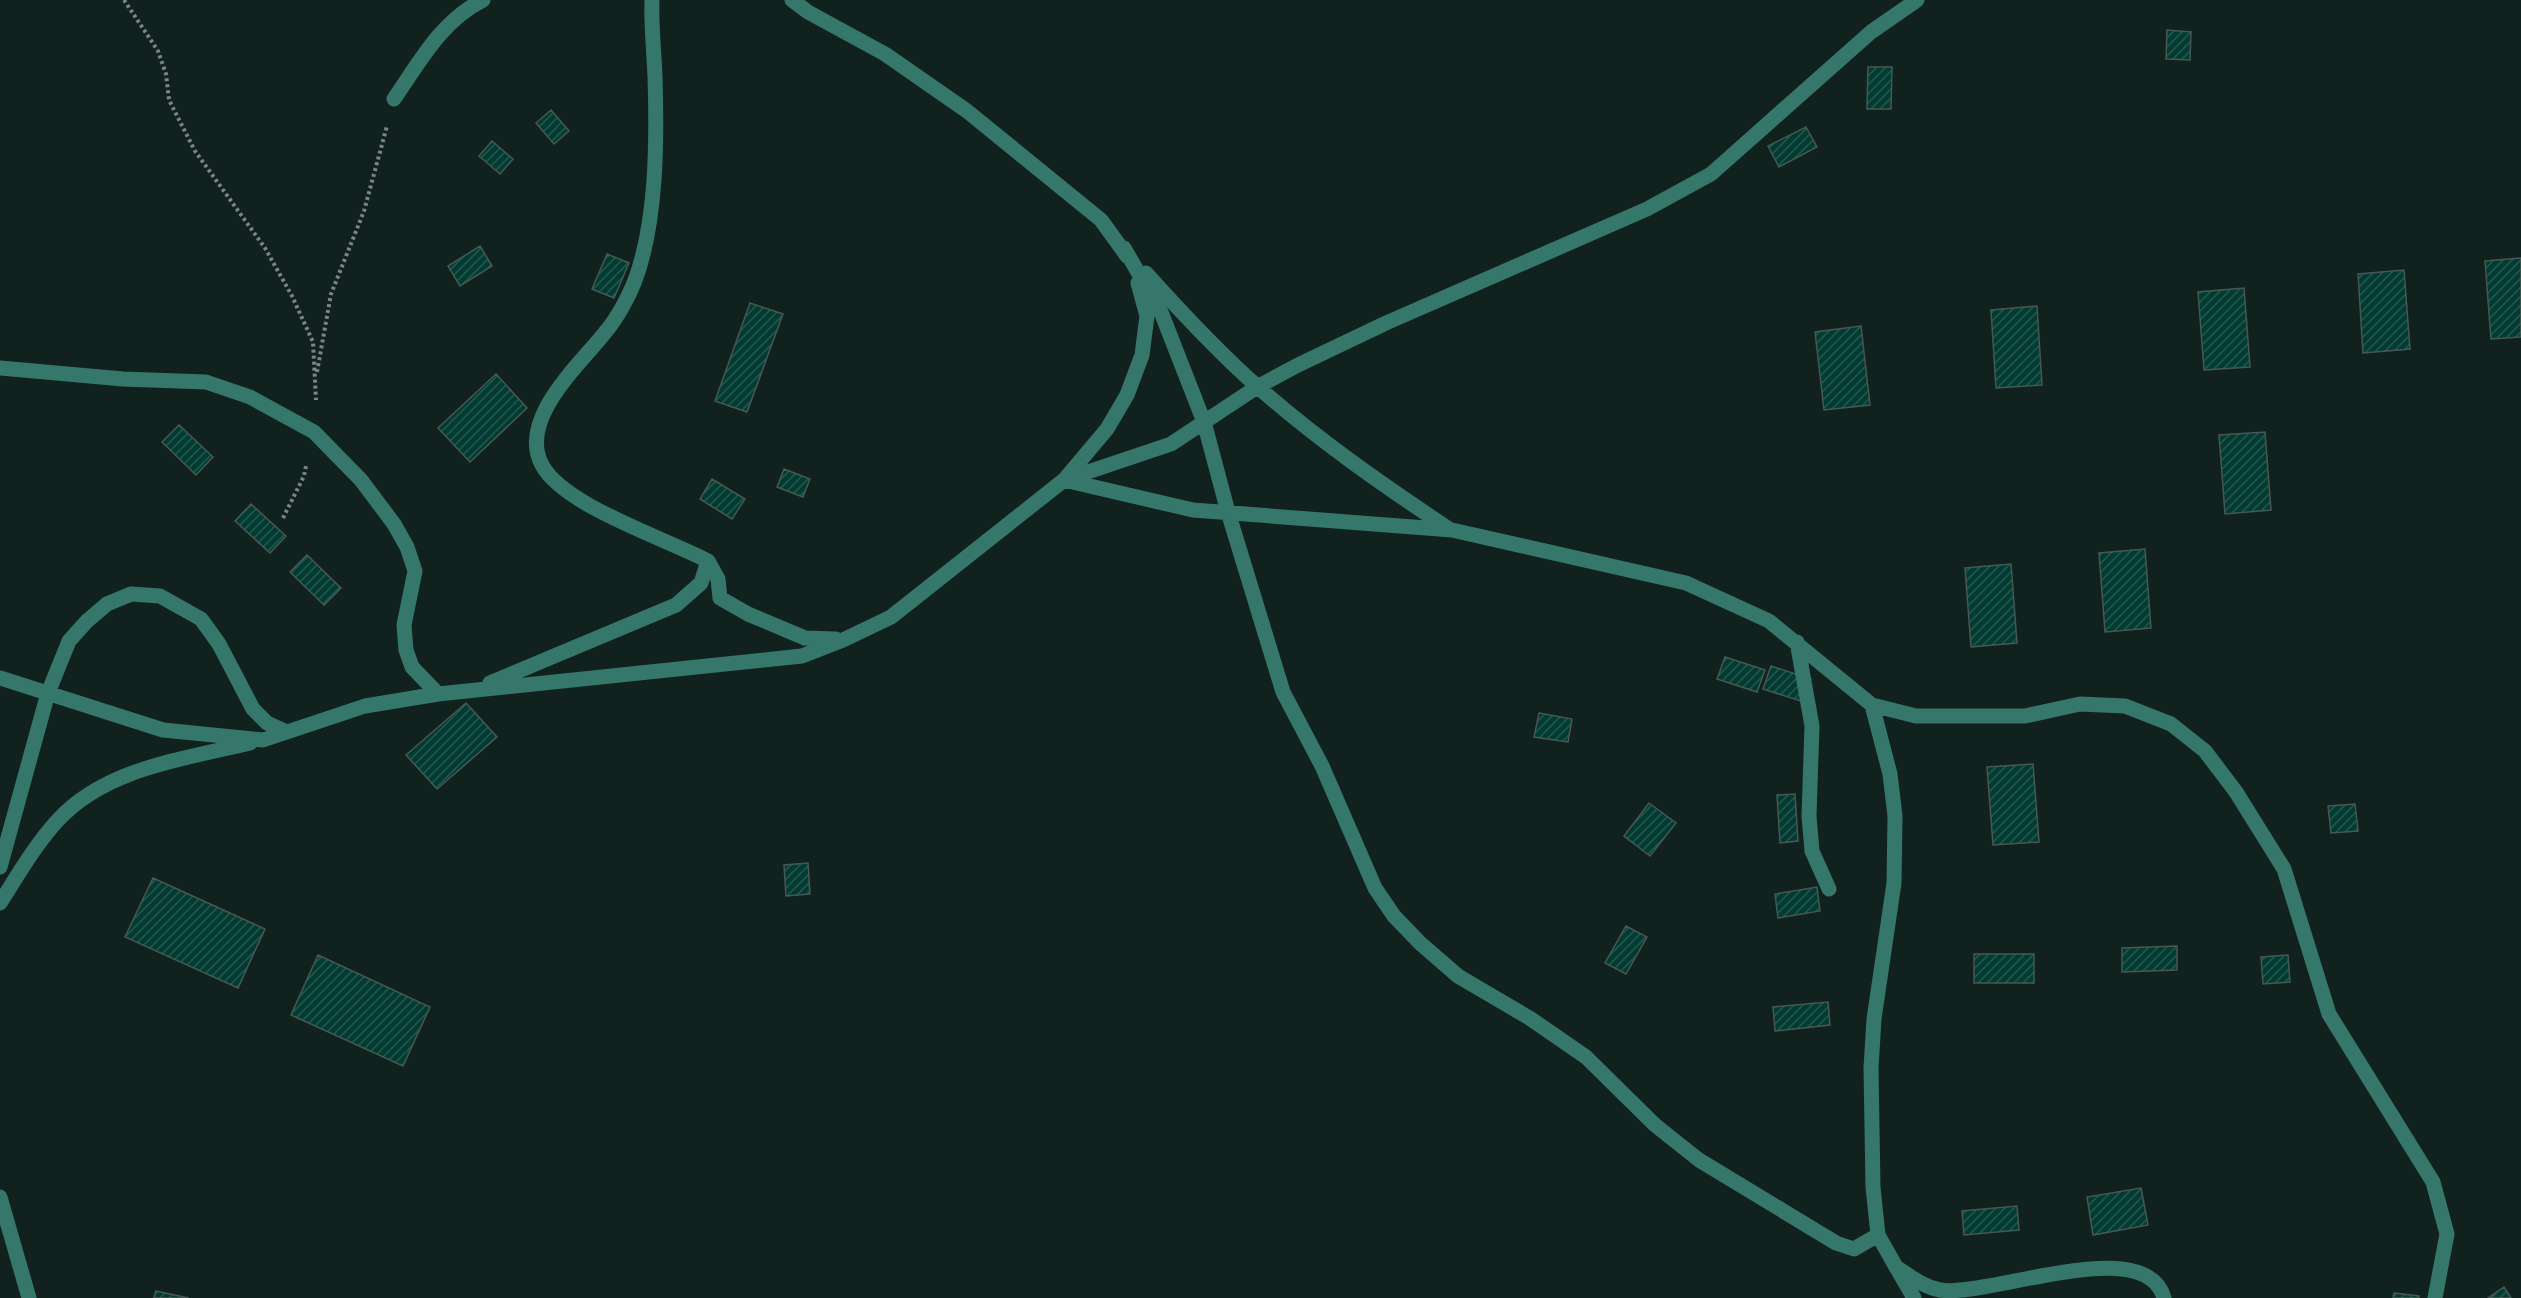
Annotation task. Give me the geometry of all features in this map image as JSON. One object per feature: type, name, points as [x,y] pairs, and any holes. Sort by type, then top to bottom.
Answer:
[{"type":"lane","points":[[456,17],[464,0]]},
{"type":"lane","points":[[394,99],[438,35],[456,17],[483,0]]},
{"type":"lane","points":[[652,0],[655,169],[645,237],[634,284],[608,329],[568,375],[538,422],[537,446],[542,465],[565,491],[596,510],[708,561],[718,579],[720,598],[748,614],[805,638],[843,640]]},
{"type":"lane","points":[[792,0],[808,12],[885,54],[967,111],[1101,220],[1192,324],[1257,387],[1374,480],[1452,530]]},
{"type":"lane","points":[[1064,480],[1171,444],[1257,387],[1386,323],[1647,209],[1686,189],[1711,174],[1871,32],[1917,0]]},
{"type":"lane","points":[[1124,248],[1161,312],[1204,422],[1228,512],[1283,692],[1322,766],[1376,888],[1394,916],[1420,943],[1458,976],[1531,1019],[1586,1057],[1655,1125],[1698,1160],[1836,1243],[1854,1249],[1878,1235]]},
{"type":"lane","points":[[0,903],[31,854],[58,820],[84,797],[118,778],[160,764],[263,740],[364,706],[473,690],[802,656],[843,640],[891,617],[1064,480],[1107,429],[1127,395],[1142,355],[1147,316],[1137,278],[1124,248]]},
{"type":"lane","points":[[0,368],[123,379],[206,382],[250,397],[314,432],[361,480],[394,524],[407,547],[415,571],[404,625],[406,650],[412,667],[438,694]]},
{"type":"lane","points":[[1064,480],[1193,510],[1452,530],[1686,583],[1769,621],[1872,705],[1916,716],[2025,716],[2080,704],[2125,706],[2171,724],[2205,751],[2236,792],[2284,869],[2329,1014],[2433,1182],[2447,1234],[2435,1298]]},
{"type":"lane","points":[[473,690],[676,605],[701,583],[708,561]]},
{"type":"lane","points":[[0,867],[48,693],[69,641],[107,604],[131,594],[160,596],[201,619],[219,644],[253,709],[267,723],[287,732]]},
{"type":"lane","points":[[1797,642],[1812,726],[1809,816],[1812,851],[1829,889]]},
{"type":"lane","points":[[0,678],[163,730],[263,740]]},
{"type":"lane","points":[[1872,705],[1890,774],[1895,816],[1894,883],[1874,1019],[1871,1068],[1873,1187],[1878,1235],[1914,1298]]},
{"type":"lane","points":[[0,1197],[29,1298]]},
{"type":"lane","points":[[1896,1267],[1923,1285],[1941,1290],[1964,1292],[2047,1275],[2101,1268],[2138,1272],[2155,1281],[2164,1298]]},
{"type":"path","points":[[124,0],[158,51],[166,74],[169,100],[195,151],[265,248],[292,296],[313,342],[316,378],[314,432],[304,476],[283,518]]},
{"type":"path","points":[[316,378],[331,294],[364,211],[394,99]]},
{"type":"building","points":[[2167,30],[2191,32],[2190,60],[2166,59]]},
{"type":"building","points":[[1868,67],[1892,67],[1891,109],[1867,109]]},
{"type":"building","points":[[551,110],[569,131],[554,144],[536,123]]},
{"type":"building","points":[[1806,127],[1817,147],[1779,167],[1768,146]]},
{"type":"building","points":[[492,141],[513,159],[500,174],[479,156]]},
{"type":"building","points":[[480,246],[492,266],[460,286],[448,266]]},
{"type":"building","points":[[607,254],[629,263],[614,298],[592,289]]},
{"type":"building","points":[[2521,258],[2521,337],[2491,339],[2485,261]]},
{"type":"building","points":[[2404,270],[2410,349],[2363,353],[2358,274]]},
{"type":"building","points":[[2244,288],[2250,367],[2204,370],[2198,292]]},
{"type":"building","points":[[750,303],[783,314],[747,412],[715,401]]},
{"type":"building","points":[[2037,306],[2042,385],[1996,388],[1991,310]]},
{"type":"building","points":[[1861,326],[1870,405],[1824,410],[1815,332]]},
{"type":"building","points":[[496,374],[527,408],[470,462],[438,428]]},
{"type":"building","points":[[179,425],[213,457],[196,475],[162,442]]},
{"type":"building","points":[[2265,432],[2271,510],[2225,514],[2219,435]]},
{"type":"building","points":[[784,469],[810,479],[803,497],[777,487]]},
{"type":"building","points":[[712,479],[745,499],[732,519],[700,499]]},
{"type":"building","points":[[251,504],[286,536],[270,553],[235,521]]},
{"type":"building","points":[[2145,549],[2151,628],[2105,632],[2099,553]]},
{"type":"building","points":[[307,555],[341,588],[324,605],[290,572]]},
{"type":"building","points":[[2011,564],[2017,643],[1971,647],[1965,568]]},
{"type":"building","points":[[1725,657],[1765,670],[1757,692],[1717,679]]},
{"type":"building","points":[[1771,666],[1811,679],[1804,702],[1763,689]]},
{"type":"building","points":[[466,703],[497,737],[437,789],[406,755]]},
{"type":"building","points":[[1539,713],[1572,719],[1568,742],[1534,737]]},
{"type":"building","points":[[2033,764],[2039,842],[1993,845],[1987,767]]},
{"type":"building","points":[[1795,794],[1798,841],[1780,843],[1777,795]]},
{"type":"building","points":[[1649,803],[1676,823],[1650,856],[1624,836]]},
{"type":"building","points":[[2355,804],[2358,831],[2331,833],[2328,806]]},
{"type":"building","points":[[808,863],[810,894],[786,896],[784,865]]},
{"type":"building","points":[[153,878],[265,929],[238,988],[125,937]]},
{"type":"building","points":[[1817,887],[1820,911],[1778,918],[1775,894]]},
{"type":"building","points":[[1626,926],[1647,937],[1626,974],[1605,963]]},
{"type":"building","points":[[2177,946],[2177,970],[2122,972],[2122,948]]},
{"type":"building","points":[[1974,954],[2034,954],[2034,983],[1974,983]]},
{"type":"building","points":[[318,955],[430,1007],[403,1066],[291,1015]]},
{"type":"building","points":[[2288,955],[2290,982],[2263,984],[2261,957]]},
{"type":"building","points":[[1828,1002],[1830,1025],[1775,1031],[1773,1007]]},
{"type":"building","points":[[2141,1188],[2148,1225],[2093,1235],[2087,1197]]},
{"type":"building","points":[[2017,1206],[2019,1230],[1964,1235],[1962,1211]]},
{"type":"building","points":[[2504,1287],[2511,1298],[2488,1298]]},
{"type":"building","points":[[156,1291],[189,1298],[154,1298]]},
{"type":"building","points":[[2394,1293],[2419,1296],[2419,1298],[2393,1298]]}]
